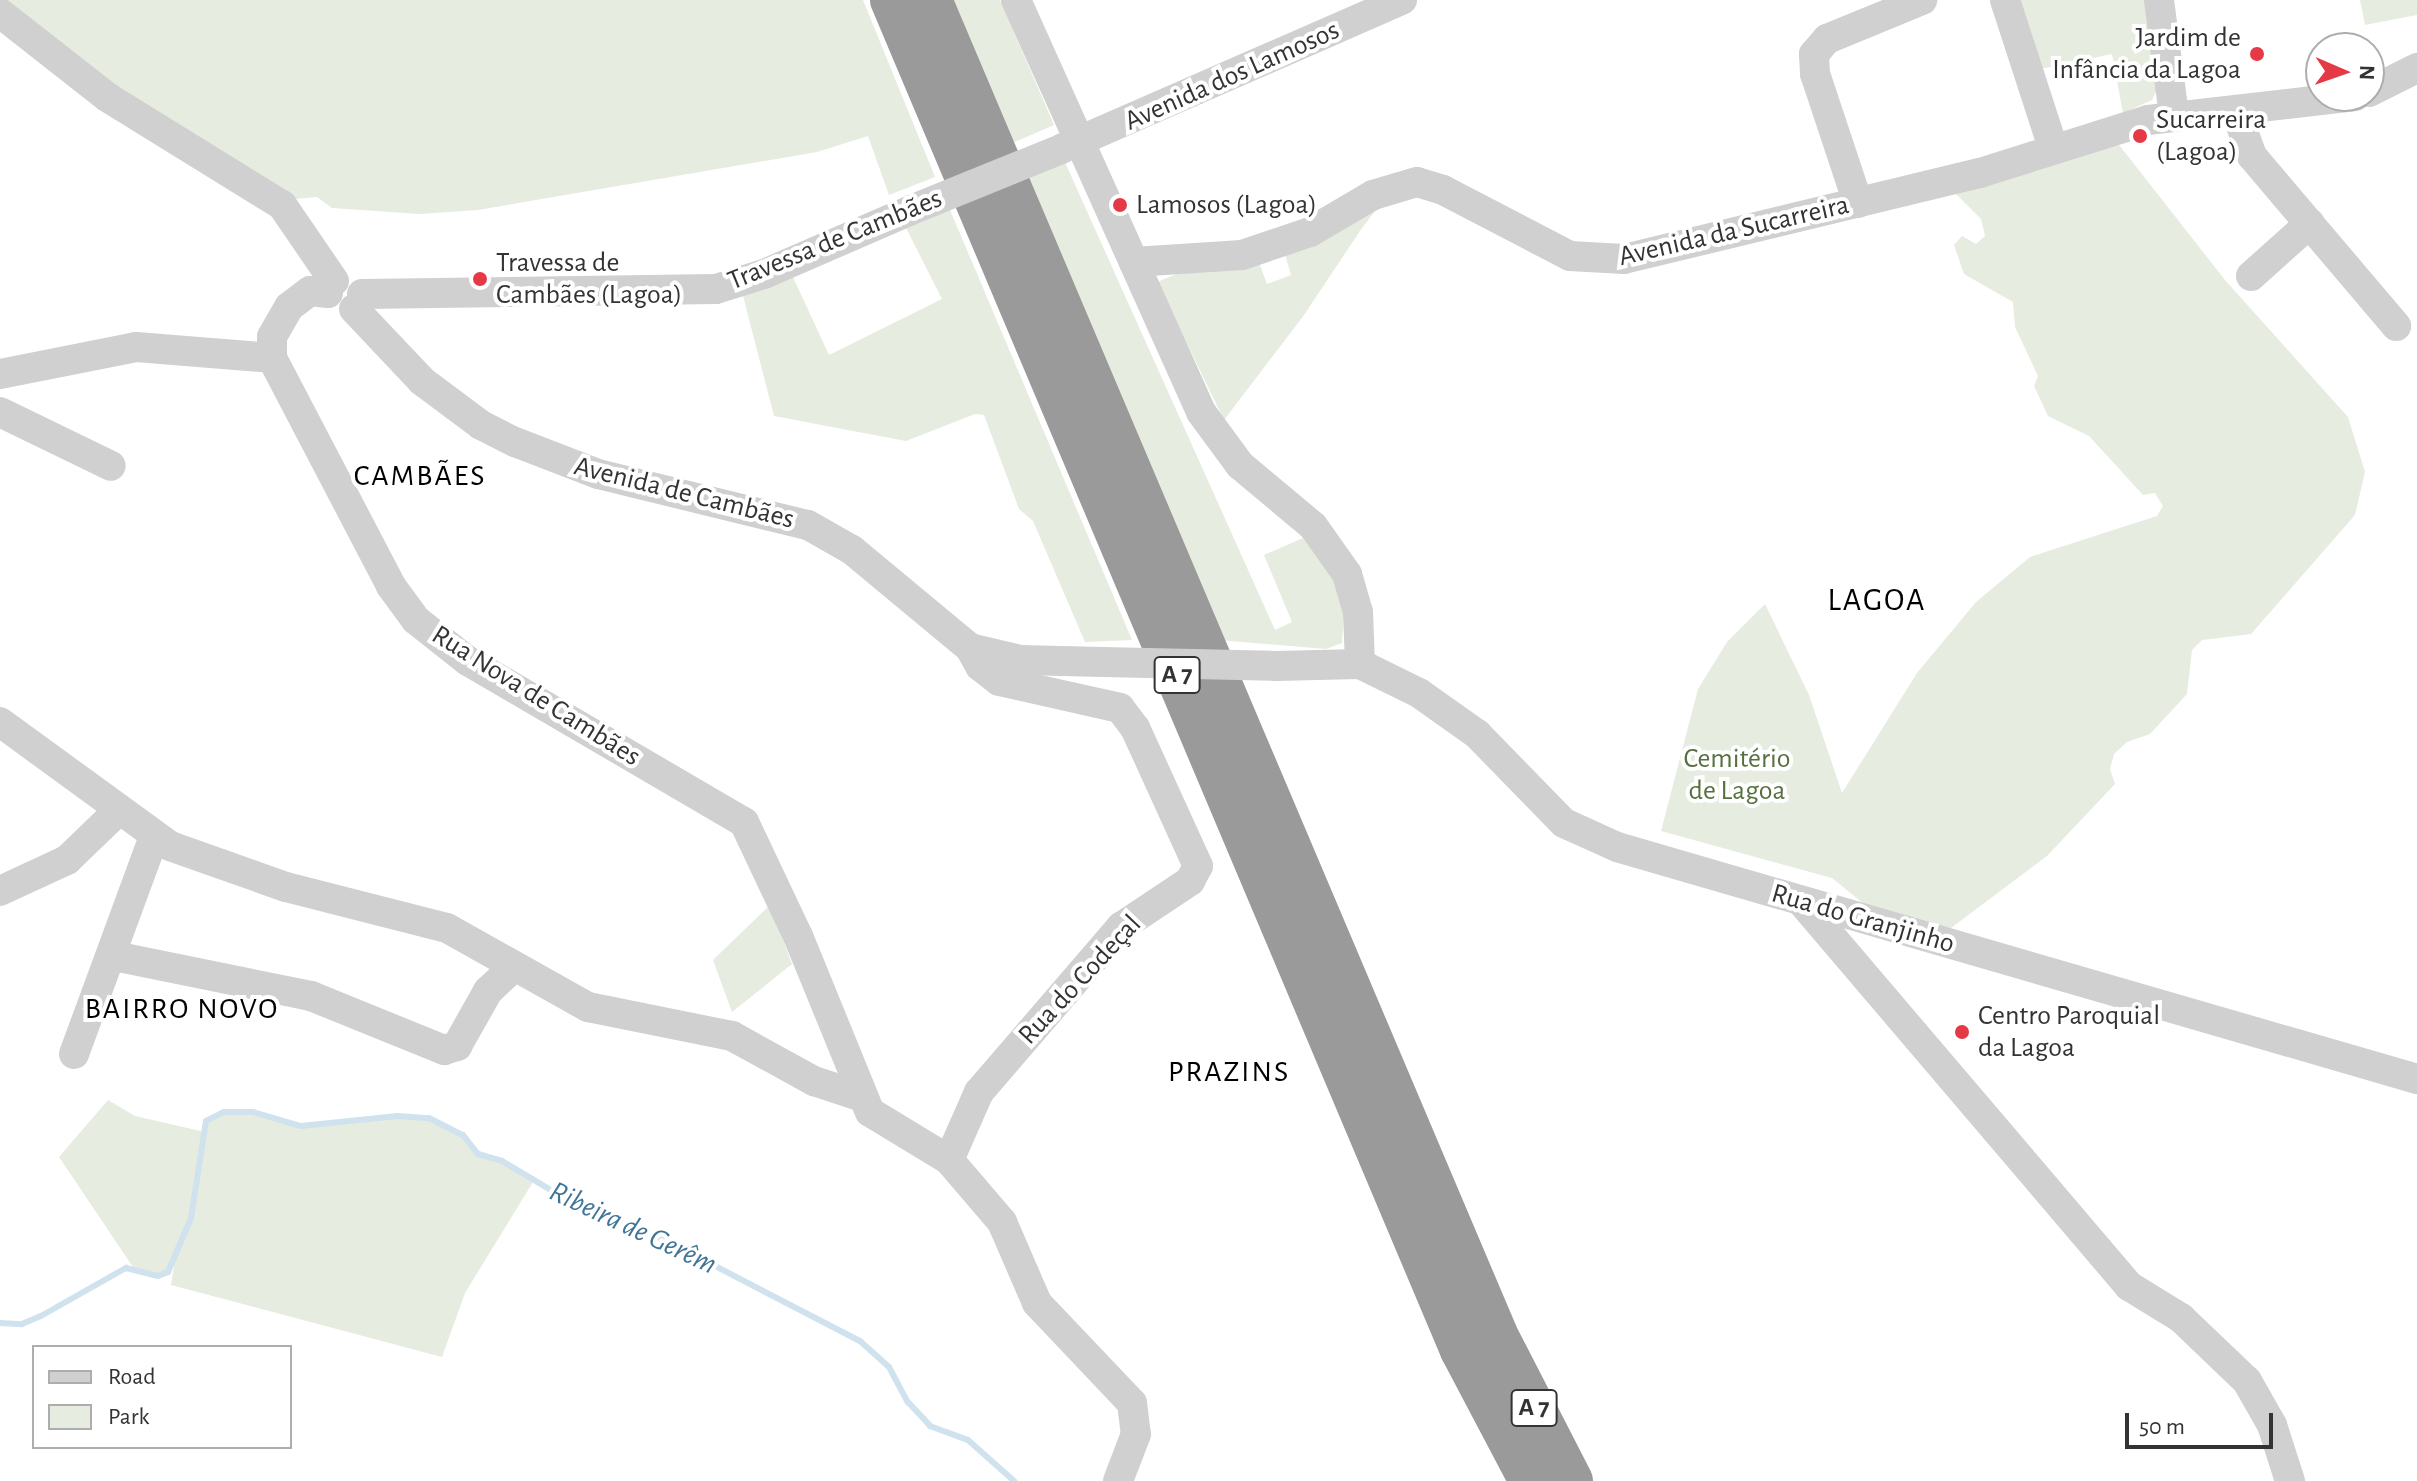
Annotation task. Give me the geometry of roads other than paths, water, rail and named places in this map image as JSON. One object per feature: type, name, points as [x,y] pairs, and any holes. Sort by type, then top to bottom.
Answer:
[{"type":"highway","name":"A 7","points":[[892,0],[1479,1342],[1571,1481]]},
{"type":"highway","name":"A 7","points":[[930,0],[1479,1342],[1531,1481]]},
{"type":"street","points":[[1016,0],[1071,145],[1134,262],[1201,412],[1221,442],[1313,526],[1347,574],[1358,612],[1360,664]]},
{"type":"street","name":"Avenida dos Lamosos","points":[[1071,145],[1402,0]]},
{"type":"street","points":[[1858,203],[1815,74],[1814,54],[1827,39],[1922,0]]},
{"type":"street","points":[[2005,0],[2053,148]]},
{"type":"street","points":[[2159,0],[2174,116]]},
{"type":"street","points":[[0,13],[107,97],[282,205],[331,287],[310,291],[289,307],[272,337],[272,358],[136,347],[0,374]]},
{"type":"street","points":[[2385,84],[2417,68]]},
{"type":"street","name":"Avenida da Sucarreira","points":[[1134,262],[1242,255],[1310,232],[1373,195],[1417,182],[1443,190],[1570,256],[1596,261],[1624,259],[1980,173],[2053,148],[2174,116],[2305,103]]},
{"type":"street","points":[[2236,112],[2252,156],[2396,326]]},
{"type":"street","name":"Travessa de Cambães","points":[[358,302],[716,289],[764,274],[1071,145]]},
{"type":"street","points":[[2251,276],[2310,223]]},
{"type":"street","name":"Avenida de Cambães","points":[[331,287],[355,280],[358,302],[422,381],[481,425],[598,474],[808,525],[852,550],[970,648],[1020,660],[1276,666],[1360,664]]},
{"type":"street","name":"Rua Nova de Cambães","points":[[272,358],[368,549],[416,620],[468,661],[744,822],[798,936],[862,1097]]},
{"type":"street","points":[[0,412],[111,466]]},
{"type":"street","name":"Rua do Codeçal","points":[[949,1160],[979,1092],[1121,927],[1190,881],[1198,866],[1135,728],[1120,708],[999,681],[980,666],[970,648]]},
{"type":"street","name":"Rua do Granjinho","points":[[1360,664],[1419,693],[1477,734],[1550,812],[1580,833],[1801,901],[2417,1079]]},
{"type":"street","points":[[0,722],[154,837],[237,872],[433,923],[512,969],[619,1018],[732,1036],[814,1081],[862,1097],[877,1121],[949,1160],[1002,1222],[1037,1303],[1132,1403],[1136,1434],[1118,1481]]},
{"type":"street","points":[[0,891],[67,860],[118,811]]},
{"type":"street","points":[[74,1054],[114,956],[154,837]]},
{"type":"street","points":[[1801,901],[2129,1286],[2181,1318],[2247,1381],[2272,1425],[2290,1481]]},
{"type":"street","points":[[114,956],[311,996],[444,1050],[457,1046],[488,991],[512,969]]},
{"type":"waterway","name":"Ribeira de Gerêm","points":[[0,1323],[22,1324],[41,1316],[126,1268],[158,1276],[168,1272],[191,1218],[206,1121],[224,1112],[253,1112],[301,1126],[397,1116],[429,1118],[463,1135],[478,1154],[502,1161],[586,1211],[665,1240],[860,1341],[889,1367],[908,1402],[930,1426],[968,1440],[1014,1481]]},
{"type":"place","name":"Jardim de Infância da Lagoa","points":[[2257,54]]},
{"type":"place","name":"Sucarreira (Lagoa)","points":[[2140,136]]},
{"type":"place","name":"Lamosos (Lagoa)","points":[[1120,205]]},
{"type":"place","name":"Travessa de Cambães (Lagoa)","points":[[480,279]]},
{"type":"place","name":"Centro Paroquial da Lagoa","points":[[1962,1032]]},
{"type":"district","name":"CAMBÃES","points":[[420,476]]},
{"type":"district","name":"LAGOA","points":[[1877,600]]},
{"type":"district","name":"BAIRRO NOVO","points":[[182,1009]]},
{"type":"district","name":"PRAZINS","points":[[1229,1072]]},
{"type":"park label","name":"Cemitério de Lagoa","points":[[1737,775]]}]
